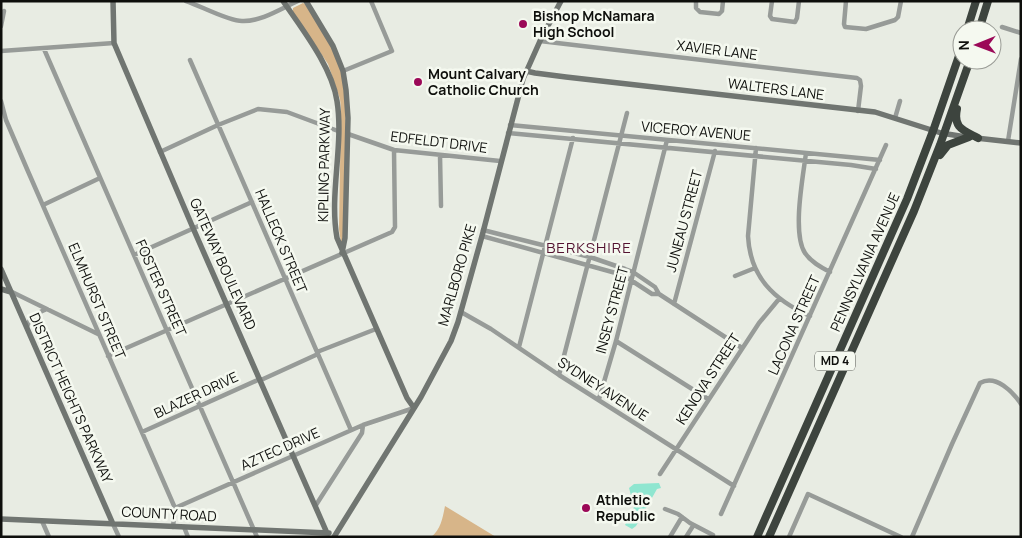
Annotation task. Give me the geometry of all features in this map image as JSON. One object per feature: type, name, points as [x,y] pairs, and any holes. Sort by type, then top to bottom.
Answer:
[{"type":"highway","points":[[970,20],[976,1]]},
{"type":"highway","points":[[982,20],[988,1]]},
{"type":"highway","name":"PENNSYLVANIA AVENUE","points":[[757,537],[889,240],[934,131],[954,70]]},
{"type":"highway","name":"PENNSYLVANIA AVENUE","points":[[769,537],[930,172],[967,70]]},
{"type":"highway","points":[[961,86],[956,114],[957,123],[962,129],[978,138]]},
{"type":"highway","points":[[930,172],[946,146],[969,137]]},
{"type":"street","name":"GATEWAY BOULEVARD","points":[[113,1],[114,44],[327,533]]},
{"type":"street","points":[[186,1],[242,21],[258,18],[285,4],[298,1]]},
{"type":"street","name":"KIPLING PARKWAY","points":[[306,1],[331,42],[343,71],[347,96],[348,134],[345,238],[342,253]]},
{"type":"street","points":[[343,71],[392,51],[372,1]]},
{"type":"street","name":"MARLBORO PIKE","points":[[336,536],[444,356],[461,312],[483,233],[500,161],[526,71],[540,40],[562,1]]},
{"type":"street","points":[[696,1],[696,8],[700,12],[719,14],[722,11],[723,1]]},
{"type":"street","points":[[772,1],[770,16],[772,19],[795,22],[799,1]]},
{"type":"street","points":[[846,1],[844,24],[846,27],[866,29],[895,20],[898,17],[902,1]]},
{"type":"street","name":"KIPLING PARKWAY","points":[[285,4],[330,76],[337,100],[335,229],[338,242],[407,398],[414,408]]},
{"type":"street","points":[[1,26],[4,11]]},
{"type":"street","points":[[1002,27],[1021,33]]},
{"type":"street","name":"XAVIER LANE","points":[[540,40],[857,78],[860,80],[861,86],[858,110]]},
{"type":"street","points":[[1,51],[114,44]]},
{"type":"street","name":"FOSTER STREET","points":[[44,49],[257,537]]},
{"type":"street","points":[[1008,141],[1021,59]]},
{"type":"street","name":"HALLECK STREET","points":[[190,60],[351,430]]},
{"type":"street","name":"WALTERS LANE","points":[[526,71],[875,112],[944,134],[1021,143]]},
{"type":"street","name":"ELMHURST STREET","points":[[1,101],[6,120],[175,508]]},
{"type":"street","points":[[895,118],[900,101]]},
{"type":"street","points":[[160,152],[255,110],[287,112],[338,131]]},
{"type":"street","points":[[559,375],[627,113]]},
{"type":"street","name":"VICEROY AVENUE","points":[[510,125],[880,160]]},
{"type":"street","points":[[519,347],[574,132]]},
{"type":"street","name":"VICEROY AVENUE","points":[[508,133],[805,160],[876,169]]},
{"type":"street","name":"EDFELDT DRIVE","points":[[348,134],[394,150],[500,161]]},
{"type":"street","name":"INSEY STREET","points":[[598,399],[616,341],[667,140]]},
{"type":"street","name":"JUNEAU STREET","points":[[674,304],[716,144]]},
{"type":"street","name":"LACONA STREET","points":[[721,514],[886,145]]},
{"type":"street","points":[[756,148],[748,236],[749,248],[755,268],[769,289],[779,299],[791,308],[810,316]]},
{"type":"street","points":[[108,356],[391,232],[395,227],[394,150]]},
{"type":"street","points":[[806,152],[799,226],[800,245],[810,260],[830,272]]},
{"type":"street","points":[[440,155],[441,206]]},
{"type":"street","points":[[43,205],[100,178]]},
{"type":"street","points":[[134,254],[252,202]]},
{"type":"street","points":[[483,233],[590,257],[633,272],[655,287],[659,294],[742,348]]},
{"type":"street","points":[[483,233],[544,253],[623,275],[652,294],[659,294]]},
{"type":"street","points":[[734,276],[755,268]]},
{"type":"street","name":"DISTRICT HEIGHTS PARKWAY","points":[[2,273],[119,537]]},
{"type":"street","points":[[1,289],[48,309],[98,334]]},
{"type":"street","name":"KENOVA STREET","points":[[660,474],[742,348],[779,299]]},
{"type":"street","points":[[27,327],[29,320],[34,315],[48,309]]},
{"type":"street","name":"SYDNEY AVENUE","points":[[461,312],[519,347],[559,375],[734,486]]},
{"type":"street","name":"BLAZER DRIVE","points":[[142,432],[376,329]]},
{"type":"street","points":[[616,341],[708,399]]},
{"type":"street","points":[[912,537],[977,389],[983,381],[995,382],[1011,391],[1021,404]]},
{"type":"street","name":"AZTEC DRIVE","points":[[175,508],[351,430],[414,408]]},
{"type":"street","points":[[316,505],[362,433],[363,425]]},
{"type":"street","points":[[789,537],[808,494],[901,537]]},
{"type":"street","points":[[173,527],[175,508]]},
{"type":"street","points":[[665,508],[694,526],[714,535]]},
{"type":"street","points":[[670,537],[682,517]]},
{"type":"street","name":"COUNTY ROAD","points":[[1,519],[327,533],[336,536]]},
{"type":"street","points":[[42,521],[49,537]]},
{"type":"street","points":[[686,537],[694,526]]},
{"type":"street","points":[[184,527],[188,537]]},
{"type":"shaded area","points":[[303,3],[327,38],[341,69],[346,99],[344,242],[341,243],[339,229],[340,99],[328,64],[293,12],[293,8]]},
{"type":"shaded area","points":[[659,483],[661,488],[657,489],[636,526],[632,529],[625,525],[634,507],[629,488],[634,484]]},
{"type":"shaded area","points":[[445,506],[496,537],[431,537],[439,527]]},
{"type":"place","name":"Bishop McNamara High School","points":[[523,24]]},
{"type":"place","name":"Mount Calvary Catholic Church","points":[[418,82]]},
{"type":"place","name":"Athletic Republic","points":[[586,508]]},
{"type":"district","name":"BERKSHIRE","points":[[589,248]]}]
